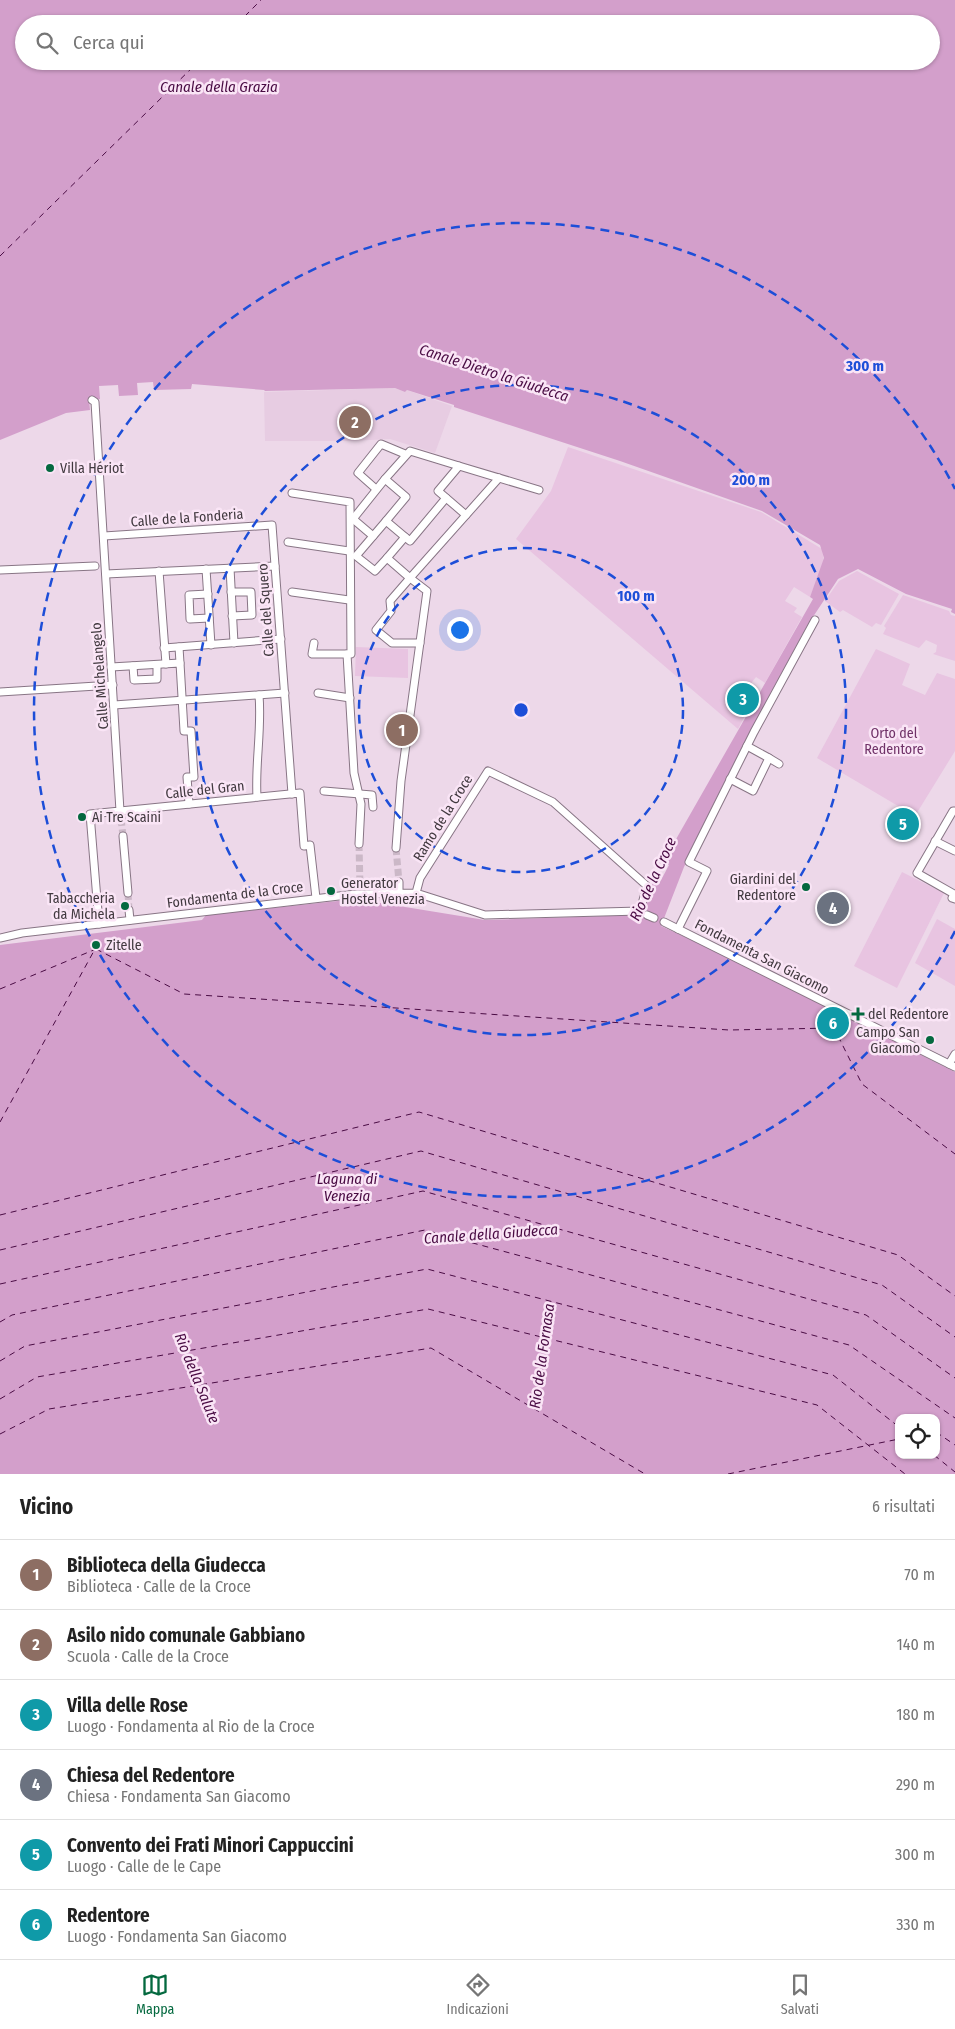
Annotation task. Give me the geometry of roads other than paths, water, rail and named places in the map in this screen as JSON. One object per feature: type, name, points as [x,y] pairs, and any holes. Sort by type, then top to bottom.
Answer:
[{"type":"street","name":"Calle Michelangelo","points":[[92,400],[95,402],[121,815]]},
{"type":"street","points":[[376,489],[358,473],[382,444],[405,454]]},
{"type":"street","points":[[373,536],[353,519],[410,450],[539,490]]},
{"type":"street","points":[[459,466],[438,491],[466,515]]},
{"type":"street","points":[[420,643],[392,643],[376,630],[391,611],[390,602],[499,478]]},
{"type":"street","points":[[385,479],[406,497],[356,556],[375,572],[404,537]]},
{"type":"street","points":[[292,493],[350,502],[350,654],[312,654],[314,643]]},
{"type":"street","points":[[386,521],[410,541],[446,498]]},
{"type":"street","name":"Calle de la Fonderia","points":[[104,536],[272,525]]},
{"type":"street","name":"Calle del Squero","points":[[272,525],[292,794]]},
{"type":"street","points":[[288,542],[349,552]]},
{"type":"street","points":[[387,558],[427,591],[401,781],[396,848]]},
{"type":"street","points":[[0,570],[95,566]]},
{"type":"street","points":[[106,574],[275,566]]},
{"type":"street","points":[[230,568],[234,643]]},
{"type":"street","points":[[206,569],[211,644]]},
{"type":"street","points":[[159,571],[166,664]]},
{"type":"street","points":[[231,592],[251,592],[252,615],[232,616]]},
{"type":"street","points":[[292,592],[349,600]]},
{"type":"street","points":[[208,594],[189,595],[190,619],[209,618]]},
{"type":"street","points":[[678,929],[707,871],[689,862],[747,746],[815,620]]},
{"type":"street","points":[[164,648],[281,639]]},
{"type":"street","points":[[179,647],[184,732],[191,731],[194,777],[187,777],[189,804]]},
{"type":"street","points":[[347,654],[354,773],[361,804],[359,844]]},
{"type":"street","points":[[112,668],[180,663]]},
{"type":"street","points":[[134,666],[134,680],[157,679],[156,665]]},
{"type":"street","points":[[0,692],[113,686]]},
{"type":"street","points":[[114,705],[285,693]]},
{"type":"street","points":[[318,693],[350,698]]},
{"type":"street","points":[[257,797],[256,770],[260,714],[259,695]]},
{"type":"street","points":[[747,746],[779,764]]},
{"type":"street","points":[[730,779],[753,791],[769,758]]},
{"type":"street","name":"Ramo de la Croce","points":[[416,893],[420,878],[488,771],[553,802],[647,886],[640,911]]},
{"type":"street","points":[[324,791],[372,795],[373,807]]},
{"type":"street","points":[[292,794],[300,793],[304,846],[310,845],[316,898]]},
{"type":"street","name":"Calle del Gran","points":[[121,815],[189,804],[292,794]]},
{"type":"street","points":[[955,812],[953,811],[917,874],[954,894],[952,898],[955,899]]},
{"type":"street","points":[[99,924],[90,814],[121,815]]},
{"type":"street","points":[[123,836],[128,892]]},
{"type":"street","points":[[935,841],[955,851]]},
{"type":"street","points":[[399,882],[399,893]]},
{"type":"street","name":"Fondamenta de la Croce","points":[[0,938],[22,933],[316,898],[360,891],[416,893],[485,915],[640,911]]},
{"type":"street","points":[[129,910],[130,920]]},
{"type":"street","name":"Fondamenta San Giacomo","points":[[664,922],[952,1066]]},
{"type":"street","points":[[952,1066],[955,1054]]},
{"type":"water","points":[[0,0],[955,0],[955,614],[951,612],[952,609],[906,594],[858,569],[838,579],[807,626],[769,696],[684,867],[661,926],[770,976],[780,984],[955,1072],[955,1474],[0,1474],[0,945],[202,920],[206,915],[356,899],[485,920],[636,915],[640,917],[649,892],[648,885],[651,886],[653,882],[659,884],[669,865],[663,862],[813,599],[810,597],[824,558],[820,545],[762,511],[620,461],[407,390],[405,392],[395,388],[265,391],[192,384],[191,389],[154,390],[153,382],[137,383],[138,395],[119,396],[118,385],[99,386],[100,399],[89,400],[90,410],[66,413],[0,440]]},
{"type":"tunnel","points":[[121,819],[123,836]]},
{"type":"tunnel","points":[[359,844],[360,887]]},
{"type":"tunnel","points":[[396,848],[399,882]]},
{"type":"tunnel","points":[[128,893],[129,910]]},
{"type":"place","name":"Asilo nido comunale Gabbiano","points":[[355,422]]},
{"type":"place","name":"Villa Hériot","points":[[50,468]]},
{"type":"place","name":"Villa delle Rose","points":[[743,699]]},
{"type":"place","name":"Biblioteca della Giudecca","points":[[402,730]]},
{"type":"place","name":"Ai Tre Scaini","points":[[82,817]]},
{"type":"place","name":"Convento dei Frati Minori Cappuccini","points":[[903,824]]},
{"type":"place","name":"Giardini del Redentore","points":[[806,887]]},
{"type":"place","name":"Generator Hostel Venezia","points":[[331,891]]},
{"type":"place","name":"Tabaccheria da Michela","points":[[125,906]]},
{"type":"place","name":"Chiesa del Redentore","points":[[833,908]]},
{"type":"place","name":"Zitelle","points":[[96,945]]},
{"type":"place","name":"del Redentore","points":[[858,1014]]},
{"type":"place","name":"Redentore","points":[[833,1023]]},
{"type":"place","name":"Campo San Giacomo","points":[[930,1040]]},
{"type":"water label","name":"Canale della Grazia","points":[[219,87]]},
{"type":"water label","name":"Canale Dietro la Giudecca","points":[[494,373]]},
{"type":"water label","name":"Rio de la Croce","points":[[653,879]]},
{"type":"water label","name":"Laguna di Venezia","points":[[347,1188]]},
{"type":"water label","name":"Canale della Giudecca","points":[[491,1234]]},
{"type":"water label","name":"Rio de la Fornasa","points":[[542,1356]]},
{"type":"water label","name":"Rio della Salute","points":[[197,1378]]},
{"type":"park label","name":"Orto del Redentore","points":[[894,742]]}]
